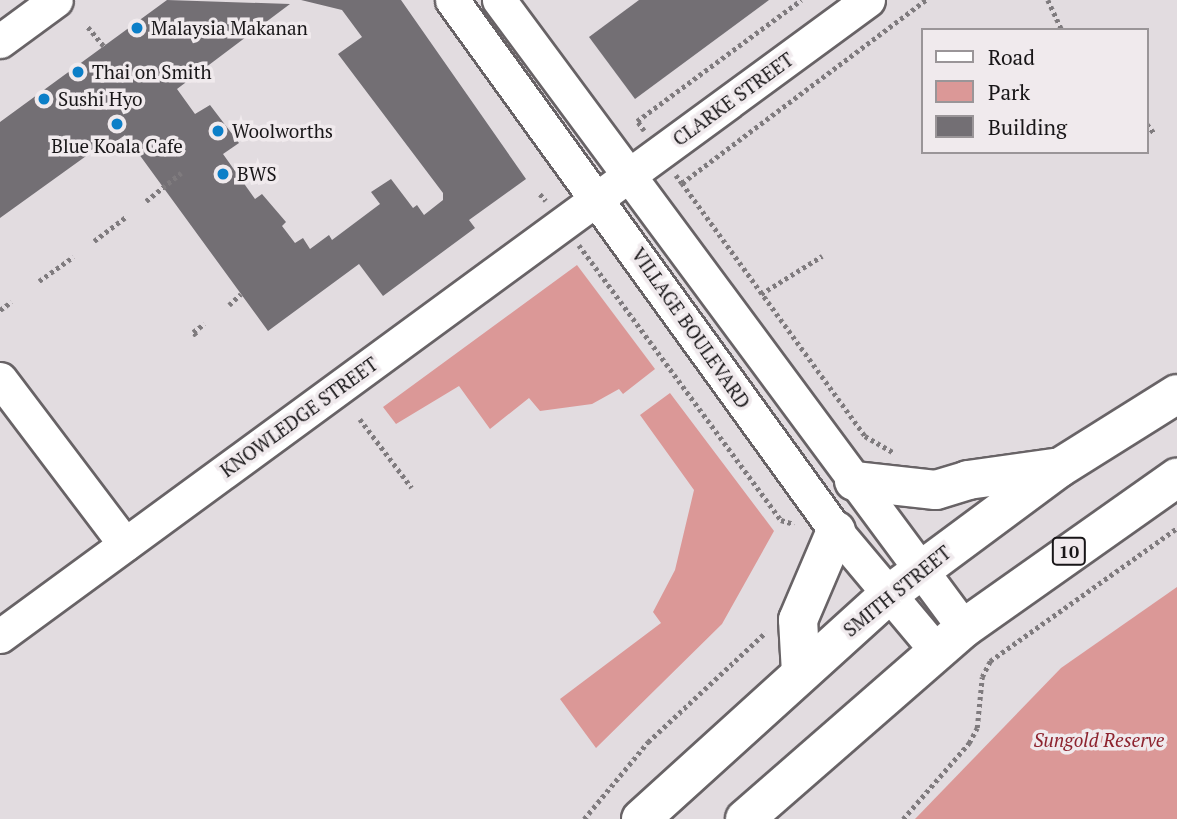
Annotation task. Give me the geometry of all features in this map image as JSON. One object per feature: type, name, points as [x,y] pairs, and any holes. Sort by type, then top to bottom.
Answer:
[{"type":"highway","name":"SMITH STREET","points":[[641,819],[888,595],[1059,468],[1177,394]]},
{"type":"highway","points":[[854,481],[936,490],[968,480],[1059,468]]},
{"type":"highway","name":"10","points":[[745,819],[950,639],[1177,478]]},
{"type":"highway","points":[[801,673],[797,621],[820,530]]},
{"type":"street","name":"VILLAGE BOULEVARD","points":[[452,0],[598,198],[820,530],[888,595],[950,639]]},
{"type":"street","name":"VILLAGE BOULEVARD","points":[[499,0],[920,570],[950,639]]},
{"type":"street","name":"CLARKE STREET","points":[[598,198],[868,0]]},
{"type":"street","points":[[0,41],[37,4]]},
{"type":"street","name":"KNOWLEDGE STREET","points":[[0,636],[598,198]]},
{"type":"street","points":[[0,379],[125,544]]},
{"type":"path","points":[[644,132],[637,121],[801,0]]},
{"type":"path","points":[[682,183],[926,0]]},
{"type":"path","points":[[1048,0],[1061,28]]},
{"type":"path","points":[[89,27],[104,46]]},
{"type":"path","points":[[1149,127],[1154,133]]},
{"type":"path","points":[[673,172],[864,436],[898,454]]},
{"type":"path","points":[[146,201],[181,173]]},
{"type":"path","points":[[94,241],[127,216]]},
{"type":"path","points":[[580,246],[781,520],[820,530]]},
{"type":"path","points":[[761,294],[822,256]]},
{"type":"path","points":[[39,281],[73,257]]},
{"type":"path","points":[[229,305],[241,294]]},
{"type":"path","points":[[0,310],[11,302]]},
{"type":"path","points":[[196,336],[193,332],[205,324]]},
{"type":"path","points":[[360,419],[412,488]]},
{"type":"path","points":[[902,819],[969,743],[978,728],[982,677],[990,661],[1177,528]]},
{"type":"path","points":[[584,819],[648,742],[753,648],[773,621]]},
{"type":"green space","points":[[577,265],[655,369],[623,394],[619,389],[592,404],[540,411],[529,398],[490,429],[459,386],[396,424],[383,407]]},
{"type":"green space","points":[[670,393],[774,531],[722,624],[596,748],[560,699],[661,623],[653,612],[675,570],[694,490],[640,415]]},
{"type":"green space","name":"Sungold Reserve","points":[[1177,587],[1177,819],[915,819],[1061,668]]},
{"type":"building","points":[[167,0],[290,4],[177,89],[195,114],[210,105],[239,143],[223,154],[255,199],[262,194],[286,222],[282,226],[295,243],[303,238],[310,249],[329,235],[332,240],[380,204],[371,192],[391,179],[413,208],[417,205],[424,215],[443,200],[443,193],[338,54],[362,37],[342,10],[301,0],[401,0],[526,179],[469,220],[475,228],[383,296],[359,264],[268,331],[125,135],[111,145],[107,141],[0,218],[0,122]]},
{"type":"building","points":[[639,0],[769,0],[635,99],[589,37]]},
{"type":"place","name":"Malaysia Makanan","points":[[137,28]]},
{"type":"place","name":"Thai on Smith","points":[[78,72]]},
{"type":"place","name":"Sushi Hyo","points":[[44,99]]},
{"type":"place","name":"Blue Koala Cafe","points":[[117,124]]},
{"type":"place","name":"Woolworths","points":[[218,131]]},
{"type":"place","name":"BWS","points":[[223,174]]}]
